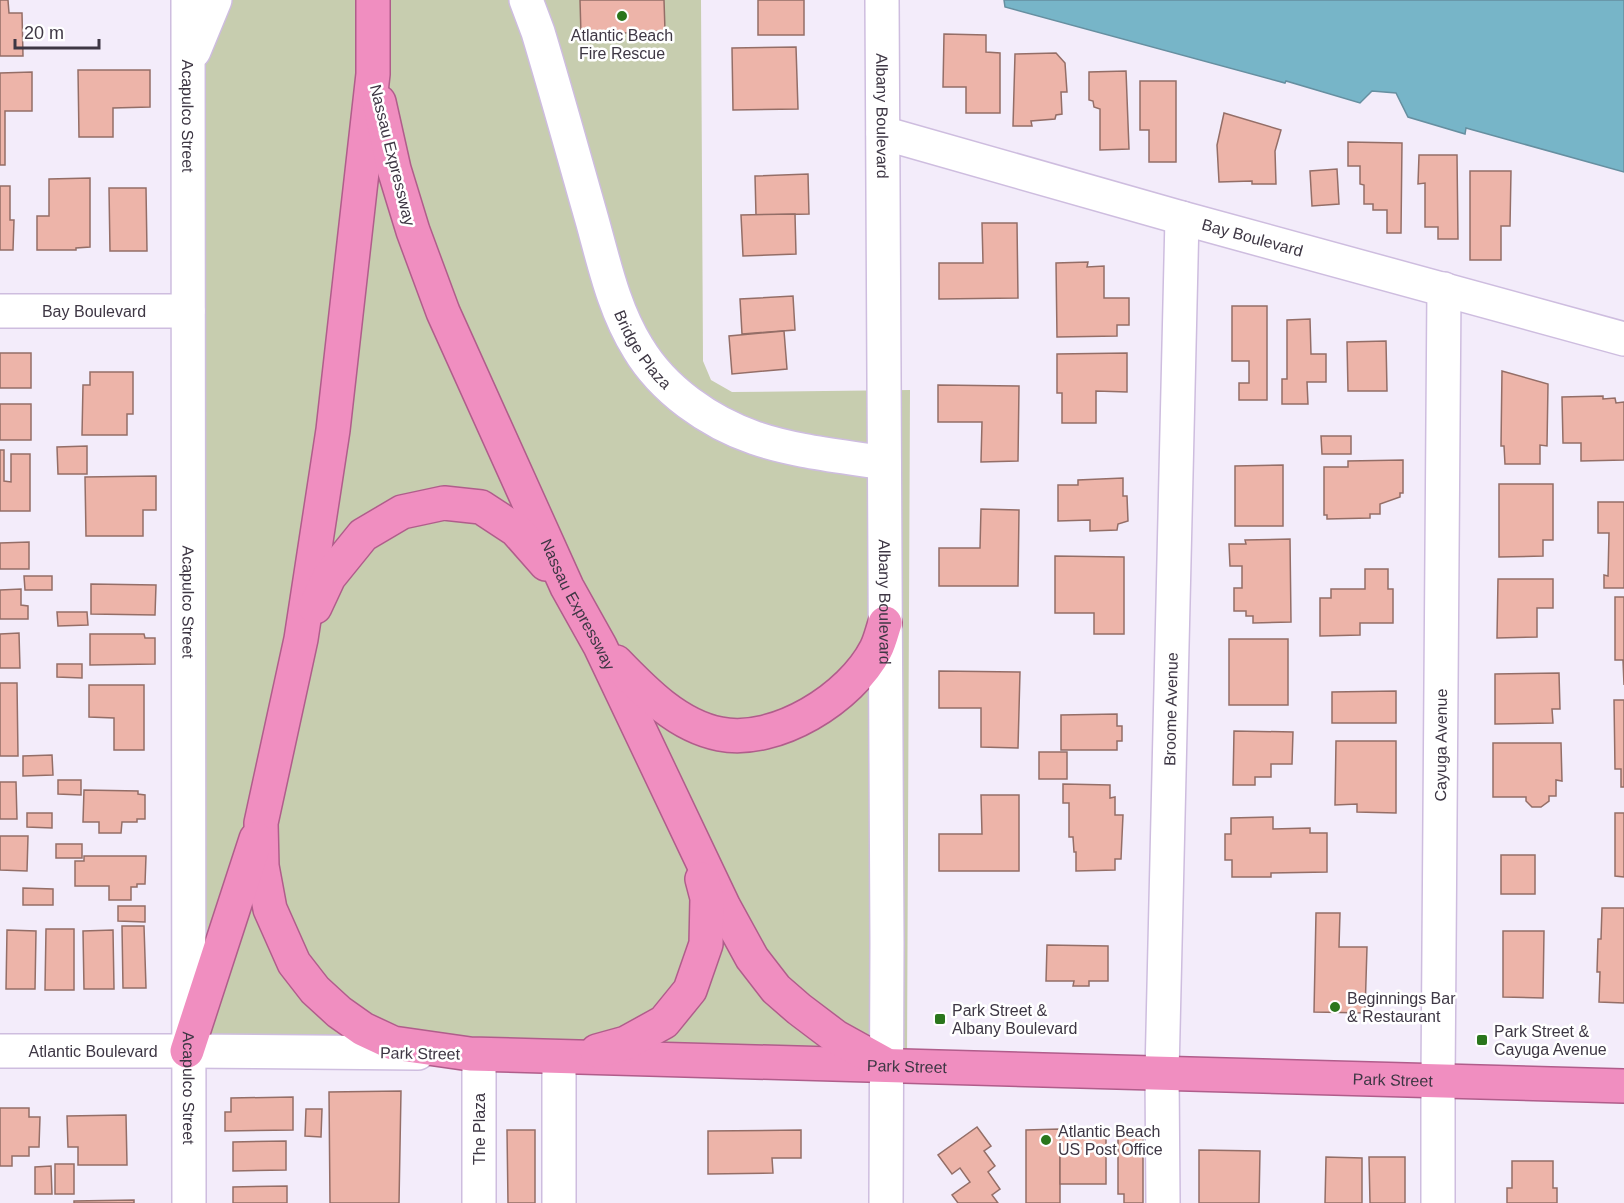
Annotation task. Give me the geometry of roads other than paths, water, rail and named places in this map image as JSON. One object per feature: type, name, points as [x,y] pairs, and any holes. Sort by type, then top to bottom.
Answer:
[{"type":"highway","name":"Nassau Expressway","points":[[373,4],[373,74],[333,430],[301,639],[261,823],[262,866],[270,909],[294,963],[315,990],[339,1012],[363,1029],[393,1043],[474,1055]]},
{"type":"highway","name":"Nassau Expressway","points":[[373,74],[394,169],[416,241],[443,312],[567,587],[600,646],[724,907],[752,958],[776,989],[836,1037],[888,1065]]},
{"type":"highway","points":[[301,639],[329,577],[363,535],[402,512],[444,503],[481,507],[516,530],[567,587]]},
{"type":"highway","points":[[600,646],[650,696],[673,713],[697,726],[719,734],[743,736],[767,732],[792,724],[834,696],[860,673],[876,649],[885,623]]},
{"type":"highway","points":[[187,1050],[261,823]]},
{"type":"highway","points":[[559,1058],[626,1043],[664,1022],[690,990],[706,944],[707,898],[685,827]]},
{"type":"highway","name":"Park Street","points":[[474,1055],[1624,1086]]},
{"type":"street","name":"Acapulco Street","points":[[188,0],[187,1050],[189,1203]]},
{"type":"street","points":[[188,71],[214,0]]},
{"type":"street","name":"Bridge Plaza","points":[[526,0],[538,32],[607,273],[625,326],[654,370],[702,412],[756,438],[790,447],[885,463]]},
{"type":"street","name":"Albany Boulevard","points":[[882,0],[888,1065],[886,1203]]},
{"type":"street","name":"Bay Boulevard","points":[[883,133],[1182,218],[1624,339]]},
{"type":"street","name":"Broome Avenue","points":[[1163,1203],[1162,1073],[1182,218]]},
{"type":"street","name":"Cayuga Avenue","points":[[1438,1203],[1437,1081],[1444,289]]},
{"type":"street","name":"Bay Boulevard","points":[[0,311],[188,311]]},
{"type":"street","name":"Atlantic Boulevard","points":[[0,1051],[187,1050]]},
{"type":"street","name":"Park Street","points":[[187,1050],[474,1055]]},
{"type":"street","name":"The Plaza","points":[[474,1055],[479,1203]]},
{"type":"street","points":[[559,1058],[559,1203]]},
{"type":"water","points":[[1004,0],[1624,0],[1624,172],[1466,128],[1465,134],[1408,117],[1396,93],[1372,91],[1360,103],[1286,81],[1285,83],[1005,7]]},
{"type":"place","name":"Atlantic Beach Fire Rescue","points":[[622,16]]},
{"type":"place","name":"Beginnings Bar & Restaurant","points":[[1335,1007]]},
{"type":"place","name":"Park Street & Albany Boulevard","points":[[940,1019]]},
{"type":"place","name":"Park Street & Cayuga Avenue","points":[[1482,1040]]},
{"type":"place","name":"Atlantic Beach US Post Office","points":[[1046,1140]]}]
